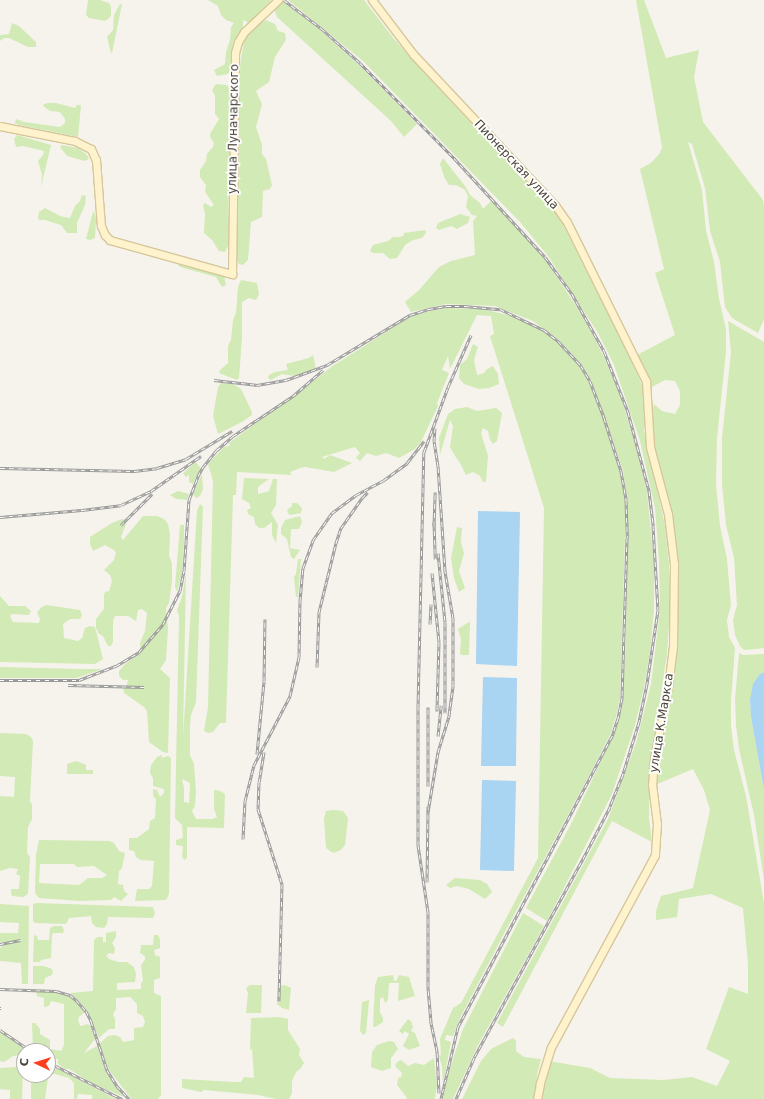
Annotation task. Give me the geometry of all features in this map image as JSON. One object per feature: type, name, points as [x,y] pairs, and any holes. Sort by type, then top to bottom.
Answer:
[{"type":"main road","name":"улица Луначарского","points":[[0,126],[75,141],[90,149],[96,160],[101,226],[104,235],[110,240],[232,274],[235,53],[238,42],[244,32],[278,0]]},
{"type":"main road","name":"Пионерская улица","points":[[372,0],[413,54],[555,205],[567,222],[642,370]]},
{"type":"main road","name":"улица К.Маркса","points":[[537,1099],[551,1047],[650,867],[656,850],[657,824],[652,784],[654,758],[669,681],[673,646],[674,564],[668,514],[650,447],[648,398],[646,381],[642,370]]},
{"type":"green space","points":[[88,0],[100,0],[109,3],[111,6],[111,16],[105,21],[89,18],[86,15]]},
{"type":"green space","points":[[208,0],[271,0],[249,23],[243,20],[243,27],[233,42],[230,71],[228,74],[217,76],[214,70],[225,64],[231,27],[234,23],[226,20],[221,15],[218,6]]},
{"type":"green space","points":[[281,0],[320,30],[360,66],[417,124],[404,137],[391,121],[277,17],[274,8]]},
{"type":"green space","points":[[288,0],[364,0],[394,39],[440,90],[558,215],[629,354],[644,390],[644,430],[665,525],[669,563],[670,611],[667,654],[649,772],[649,818],[652,842],[612,821],[503,1027],[497,1023],[608,819],[636,743],[651,684],[660,610],[659,562],[655,508],[640,441],[614,365],[598,333],[548,256],[520,222],[363,61]]},
{"type":"green space","points":[[636,0],[644,0],[666,58],[699,50],[694,77],[703,122],[763,200],[764,207],[764,319],[758,333],[732,318],[725,307],[720,262],[710,231],[705,188],[692,144],[688,142],[702,190],[706,230],[714,262],[719,299],[726,329],[726,352],[717,438],[716,484],[720,526],[727,559],[731,605],[727,620],[729,637],[735,648],[731,701],[731,726],[734,750],[746,796],[764,903],[764,1099],[543,1099],[544,1076],[549,1061],[590,1068],[610,1078],[663,1080],[692,1077],[717,1086],[730,1061],[706,1049],[729,987],[748,994],[748,964],[743,908],[711,894],[679,899],[677,917],[656,920],[656,911],[661,896],[693,888],[710,810],[704,790],[693,769],[655,785],[677,652],[678,565],[671,513],[655,454],[652,413],[654,404],[662,411],[675,414],[680,405],[680,391],[675,381],[665,380],[652,387],[645,368],[637,355],[675,335],[655,273],[664,269],[640,169],[651,163],[660,153],[662,147]]},
{"type":"green space","points":[[120,4],[122,4],[111,53],[107,37],[113,30],[114,15]]},
{"type":"green space","points":[[266,20],[275,24],[278,31],[285,33],[286,40],[275,57],[269,82],[256,91],[262,104],[256,127],[262,145],[262,154],[266,159],[272,185],[270,189],[263,191],[262,217],[251,222],[248,260],[243,265],[239,264],[235,257],[240,65],[245,35],[254,27]]},
{"type":"green space","points":[[12,23],[19,26],[36,42],[36,47],[28,47],[9,38],[4,38],[0,41],[0,35],[9,34]]},
{"type":"green space","points":[[216,84],[228,86],[230,92],[228,246],[225,252],[219,251],[212,240],[204,233],[205,214],[203,205],[205,203],[211,207],[214,205],[205,192],[206,185],[200,177],[200,170],[214,143],[210,137],[210,134],[219,119],[215,114],[215,96],[212,90]]},
{"type":"green space","points":[[56,103],[75,108],[77,105],[81,105],[78,137],[15,123],[16,119],[24,122],[60,127],[65,123],[65,119],[60,112],[50,111],[43,106],[44,104]]},
{"type":"green space","points":[[17,135],[51,145],[41,187],[42,175],[38,161],[43,155],[44,151],[23,146],[16,147],[14,139]]},
{"type":"green space","points":[[62,145],[78,148],[87,155],[89,159],[85,161],[67,156],[60,147]]},
{"type":"green space","points":[[443,158],[465,186],[470,195],[480,203],[483,209],[491,201],[516,226],[544,258],[583,316],[604,357],[620,395],[632,433],[647,492],[654,563],[654,611],[650,652],[644,688],[635,725],[612,794],[547,921],[526,908],[571,824],[613,736],[622,709],[626,639],[627,500],[623,470],[591,380],[582,365],[559,340],[533,321],[495,306],[446,304],[411,312],[405,302],[419,290],[439,267],[451,261],[475,255],[473,221],[477,216],[472,215],[466,207],[468,196],[465,190],[456,185],[449,185],[445,179],[440,164]]},
{"type":"green space","points":[[82,195],[86,196],[85,205],[77,223],[77,233],[67,233],[61,225],[45,220],[39,220],[39,212],[45,208],[60,216],[70,218]]},
{"type":"green space","points":[[93,212],[95,213],[96,219],[95,238],[90,240],[86,239]]},
{"type":"green space","points":[[460,214],[470,217],[468,223],[457,229],[451,226],[439,230],[436,228],[438,223]]},
{"type":"green space","points":[[425,230],[426,233],[422,238],[413,240],[405,245],[397,258],[390,259],[383,253],[373,253],[370,251],[373,245],[388,241],[393,237],[403,236],[404,233]]},
{"type":"green space","points":[[179,263],[224,276],[226,285],[222,287],[216,277],[180,267],[178,265]]},
{"type":"green space","points":[[241,280],[257,283],[259,294],[256,300],[249,298],[242,302],[242,338],[239,378],[237,380],[219,373],[220,370],[228,363],[228,346],[231,340],[233,320],[236,313],[238,287]]},
{"type":"green space","points":[[447,308],[482,309],[516,317],[545,332],[559,344],[580,367],[589,382],[603,418],[620,472],[625,500],[625,539],[620,698],[610,735],[460,1018],[453,1036],[446,1035],[445,1040],[451,1042],[443,1084],[442,1067],[439,1056],[441,1055],[440,1039],[453,1008],[461,1003],[538,858],[544,508],[490,336],[494,334],[491,316],[477,315],[450,369],[448,356],[442,370],[449,373],[437,403],[438,406],[421,442],[415,449],[399,458],[386,453],[376,456],[367,453],[360,461],[356,458],[360,453],[355,447],[322,457],[324,459],[330,455],[352,463],[334,472],[305,467],[290,472],[292,475],[237,472],[236,495],[233,495],[226,723],[220,723],[213,732],[208,733],[204,731],[208,707],[213,481],[208,464],[224,447],[230,446],[229,443],[331,367],[410,317],[429,311]]},
{"type":"green space","points":[[728,321],[764,342],[764,648],[744,650],[740,646],[735,635],[733,620],[737,605],[734,558],[726,525],[722,484],[722,438],[731,352]]},
{"type":"green space","points":[[473,344],[478,347],[474,360],[477,375],[484,373],[487,369],[493,366],[498,374],[499,384],[489,388],[479,389],[464,384],[459,378],[460,365],[467,359]]},
{"type":"green space","points":[[313,355],[316,369],[295,376],[282,374],[271,380],[268,378],[269,375],[275,372],[288,370],[286,364],[309,358]]},
{"type":"green space","points":[[221,383],[233,384],[241,389],[252,415],[242,422],[218,434],[213,416],[218,387]]},
{"type":"green space","points":[[467,407],[477,411],[496,408],[502,413],[497,441],[493,444],[490,440],[488,431],[483,428],[481,433],[488,456],[486,482],[483,482],[480,476],[473,472],[466,475],[450,447],[453,426],[450,420],[440,455],[439,438],[448,414],[455,409]]},
{"type":"green space","points":[[196,462],[201,469],[193,484],[189,482],[189,475],[186,477],[183,473]]},
{"type":"green space","points":[[202,474],[203,489],[200,496],[196,498],[193,494]]},
{"type":"green space","points":[[244,478],[269,479],[258,487],[258,494],[269,491],[273,479],[277,479],[276,505],[271,513],[278,525],[276,543],[272,535],[272,522],[264,528],[259,528],[255,524],[254,517],[248,514],[247,510],[251,508],[249,503],[242,499]]},
{"type":"green space","points":[[178,491],[189,494],[187,500],[176,499],[170,495]]},
{"type":"green space","points":[[292,503],[297,503],[302,508],[301,513],[290,515],[288,513],[287,510],[292,506]]},
{"type":"green space","points":[[200,504],[203,507],[196,702],[191,715],[190,726],[190,755],[194,764],[196,792],[195,806],[192,811],[196,819],[213,819],[217,817],[214,809],[214,790],[220,791],[225,794],[224,828],[187,827],[187,858],[184,860],[182,856],[183,846],[176,845],[176,840],[183,838],[182,825],[175,818],[179,617],[177,610],[182,597],[186,572],[183,737],[197,511]],"holes":[[[182,779],[190,783],[189,803],[184,802],[184,788]]]},
{"type":"green space","points":[[143,516],[157,516],[164,519],[168,524],[170,534],[169,555],[172,564],[172,581],[169,603],[166,608],[168,629],[166,660],[160,669],[170,678],[168,753],[163,752],[149,742],[147,711],[144,707],[124,693],[123,687],[127,685],[128,680],[123,680],[119,676],[119,671],[125,664],[141,653],[140,643],[145,631],[147,613],[142,609],[138,610],[136,621],[128,616],[115,616],[113,621],[113,642],[111,646],[108,646],[103,636],[99,634],[96,628],[96,619],[104,609],[105,592],[109,591],[112,581],[110,575],[104,570],[114,560],[116,553],[114,550],[105,545],[93,551],[90,544],[90,537],[112,523],[122,519],[125,520],[126,524],[121,537],[123,540]]},
{"type":"green space","points":[[300,516],[302,522],[299,529],[291,529],[290,548],[300,550],[294,559],[291,557],[287,539],[281,534],[281,528],[285,520]]},
{"type":"green space","points":[[180,525],[184,525],[184,542],[182,573],[177,592],[175,587]]},
{"type":"green space","points":[[457,527],[462,528],[461,542],[464,553],[459,571],[465,588],[459,592],[454,578],[451,558]]},
{"type":"green space","points":[[298,559],[301,559],[298,597],[296,597],[294,577],[296,574]]},
{"type":"green space","points":[[0,596],[9,606],[25,606],[31,611],[29,615],[12,614],[10,616],[13,622],[39,623],[40,619],[37,612],[46,605],[80,610],[82,615],[80,619],[70,619],[63,624],[64,638],[78,641],[82,638],[85,628],[90,626],[95,627],[103,659],[95,664],[0,662]]},
{"type":"green space","points":[[469,622],[469,655],[462,655],[460,654],[461,639],[458,629]]},
{"type":"green space","points":[[739,653],[743,655],[764,654],[764,672],[760,674],[750,700],[751,717],[764,790],[764,880],[754,815],[739,749],[736,725],[735,699]]},
{"type":"green space","points":[[0,667],[103,669],[76,678],[0,678]]},
{"type":"green space","points":[[0,733],[26,734],[31,737],[33,741],[30,801],[32,805],[32,819],[28,827],[27,853],[30,857],[28,894],[23,897],[12,896],[11,892],[11,889],[19,889],[20,876],[16,874],[18,869],[10,868],[0,871],[0,796],[14,797],[15,777],[0,776]]},
{"type":"green space","points":[[162,755],[162,758],[168,756],[171,758],[169,894],[166,900],[135,901],[137,889],[149,889],[152,886],[154,861],[141,860],[136,857],[134,851],[129,850],[129,838],[137,838],[149,829],[150,821],[155,818],[156,799],[153,796],[153,789],[157,790],[160,797],[164,793],[164,789],[153,786],[153,778],[150,773],[151,765],[157,757]]},
{"type":"green space","points":[[76,761],[86,765],[86,770],[93,770],[93,774],[67,774],[67,764]]},
{"type":"green space","points":[[326,811],[343,811],[348,818],[345,845],[341,850],[333,853],[326,848],[324,819]]},
{"type":"green space","points":[[39,840],[109,841],[114,843],[119,851],[125,853],[122,868],[119,871],[118,884],[123,885],[124,891],[128,894],[121,901],[114,897],[111,900],[79,901],[39,898],[35,893],[36,855]],"holes":[[[40,864],[74,864],[77,867],[94,866],[107,875],[102,878],[88,878],[79,885],[39,883]]]},
{"type":"green space","points":[[455,878],[480,880],[487,884],[492,892],[485,899],[469,889],[457,886],[450,888],[446,885]]},
{"type":"green space","points":[[0,904],[29,906],[28,984],[22,984],[21,963],[0,961],[0,948],[5,944],[5,942],[0,942],[0,933],[18,933],[19,923],[0,922]]},
{"type":"green space","points":[[33,904],[153,907],[155,913],[153,918],[108,917],[107,924],[104,928],[96,927],[92,923],[91,916],[69,918],[66,924],[35,923],[33,921]]},
{"type":"green space","points":[[523,913],[544,926],[477,1047],[453,1099],[443,1099],[448,1074],[463,1029]]},
{"type":"green space","points":[[54,926],[62,926],[64,930],[63,933],[53,933],[52,935],[51,958],[41,960],[40,962],[33,962],[34,935],[37,936],[38,940],[49,940],[50,928]]},
{"type":"green space","points":[[116,931],[116,937],[112,943],[115,948],[114,954],[109,953],[106,956],[109,959],[118,962],[127,962],[134,967],[136,974],[135,982],[117,983],[117,990],[141,989],[141,983],[143,981],[141,965],[145,960],[145,956],[140,953],[141,945],[153,945],[154,935],[158,935],[160,940],[160,948],[154,950],[155,955],[160,957],[160,978],[154,980],[154,993],[161,996],[161,1095],[158,1099],[132,1099],[108,1069],[100,1047],[100,1043],[108,1036],[114,1035],[120,1037],[123,1042],[134,1040],[134,1028],[143,1027],[145,1022],[143,1016],[137,1013],[137,1004],[130,997],[116,998],[116,1009],[113,1014],[115,1019],[115,1029],[109,1029],[99,1038],[88,1011],[70,993],[93,991],[94,940],[98,937],[103,937],[103,942],[106,942],[106,933]]},
{"type":"green space","points":[[33,966],[43,966],[50,968],[53,971],[52,975],[45,978],[44,984],[33,984]]},
{"type":"green space","points":[[393,975],[394,981],[396,981],[399,975],[409,977],[415,996],[398,1001],[399,983],[389,983],[388,1000],[385,1003],[383,997],[380,999],[380,1012],[383,1022],[375,1027],[373,1026],[375,985],[378,977]]},
{"type":"green space","points":[[250,985],[262,985],[261,1013],[246,1013],[248,993],[246,988]]},
{"type":"green space","points":[[285,985],[291,988],[289,1010],[282,1008],[277,1004],[278,986]]},
{"type":"green space","points":[[36,990],[56,992],[70,996],[81,1007],[85,1012],[79,1017],[78,1020],[80,1026],[88,1024],[92,1027],[95,1039],[84,1053],[97,1046],[107,1073],[124,1097],[91,1083],[58,1064],[58,1059],[56,1059],[56,1050],[61,1051],[64,1045],[64,1004],[51,1001],[49,1006],[44,1007],[44,998],[37,996]]},
{"type":"green space","points":[[369,1000],[366,1033],[363,1035],[360,1031],[362,1002]]},
{"type":"green space","points":[[279,1017],[288,1019],[288,1030],[300,1049],[299,1055],[304,1063],[296,1072],[292,1081],[292,1093],[289,1099],[276,1099],[258,1095],[204,1090],[201,1092],[182,1088],[182,1079],[241,1082],[244,1077],[254,1078],[252,1048],[250,1051],[251,1018]]},
{"type":"green space","points":[[408,1019],[411,1021],[413,1027],[411,1031],[415,1033],[420,1046],[409,1050],[403,1046],[409,1034],[405,1031],[403,1034],[399,1031]]},
{"type":"green space","points":[[32,1023],[35,1023],[40,1029],[40,1034],[50,1040],[50,1043],[33,1043]]},
{"type":"green space","points":[[0,1032],[16,1043],[16,1056],[4,1062],[0,1061]]},
{"type":"green space","points":[[513,1038],[516,1041],[516,1051],[524,1057],[541,1059],[537,1075],[535,1099],[462,1099],[481,1061],[491,1049]]},
{"type":"green space","points":[[389,1041],[394,1042],[398,1049],[391,1058],[391,1068],[382,1071],[371,1067],[372,1052],[377,1045]]},
{"type":"green space","points":[[434,1058],[437,1085],[435,1099],[406,1099],[407,1098],[397,1085],[398,1078],[401,1077],[402,1073],[395,1066],[397,1062],[401,1060],[408,1066],[415,1063],[424,1065]]},
{"type":"green space","points":[[16,1067],[16,1083],[23,1083],[22,1099],[10,1099],[10,1090],[0,1089],[0,1068]]},
{"type":"green space","points":[[56,1067],[116,1099],[92,1099],[92,1095],[78,1094],[77,1099],[74,1099],[74,1083],[69,1078],[56,1074]]},
{"type":"green space","points":[[31,1083],[47,1083],[45,1099],[31,1099]]},
{"type":"water","points":[[478,511],[520,512],[517,666],[476,664]]},
{"type":"water","points":[[764,672],[764,790],[751,717],[750,700],[753,684],[760,674]]},
{"type":"water","points":[[483,677],[517,678],[516,766],[481,766]]},
{"type":"water","points":[[482,780],[516,781],[514,871],[480,870]]},
{"type":"railway","points":[[284,0],[322,29],[360,63],[454,158],[545,257],[572,294],[604,351],[628,412],[649,491],[653,526],[658,610],[647,684],[639,722],[623,774],[610,807],[474,1058],[456,1099]]},
{"type":"railway","points":[[214,380],[257,385],[286,380],[327,365],[410,315],[429,309],[446,306],[500,309],[544,330],[558,341],[581,366],[590,381],[621,471],[626,500],[627,538],[622,698],[618,718],[612,736],[458,1027],[441,1099]]},
{"type":"railway","points":[[439,1093],[437,1051],[431,1022],[428,986],[428,912],[418,845],[418,708],[424,452],[448,387],[471,335]]},
{"type":"railway","points":[[0,680],[79,680],[116,666],[139,652],[163,624],[180,591],[184,571],[189,500],[203,467],[217,450],[233,436],[293,396],[323,370]]},
{"type":"railway","points":[[428,812],[438,752],[449,715],[453,685],[453,618],[445,571],[438,466],[434,441],[435,428]]},
{"type":"railway","points":[[0,468],[134,471],[157,468],[186,459],[232,431]]},
{"type":"railway","points":[[243,839],[245,801],[254,765],[290,696],[299,657],[300,601],[303,568],[313,540],[332,513],[356,495],[384,480],[407,463],[424,441]]},
{"type":"railway","points":[[0,517],[121,505],[151,491],[201,456]]},
{"type":"railway","points":[[317,667],[319,612],[336,543],[341,528],[362,498],[368,492]]},
{"type":"railway","points":[[434,526],[435,492]]},
{"type":"railway","points":[[121,525],[152,494]]},
{"type":"railway","points":[[434,522],[435,559]]},
{"type":"railway","points":[[438,553],[445,622],[445,713]]},
{"type":"railway","points":[[432,573],[439,642],[437,711]]},
{"type":"railway","points":[[430,624],[431,604]]},
{"type":"railway","points":[[257,754],[264,681],[265,619]]},
{"type":"railway","points":[[68,685],[144,687]]},
{"type":"railway","points":[[438,736],[441,705]]},
{"type":"railway","points":[[428,707],[428,786]]},
{"type":"railway","points":[[264,752],[259,782],[258,809],[282,884],[279,1001]]},
{"type":"railway","points":[[427,882],[428,806]]},
{"type":"railway","points":[[0,944],[21,940]]},
{"type":"railway","points":[[0,989],[56,991],[70,995],[76,1000],[86,1011],[91,1021],[107,1070],[117,1086],[129,1099]]},
{"type":"railway","points":[[0,1030],[19,1043]]},
{"type":"railway","points":[[56,1066],[122,1099]]}]
